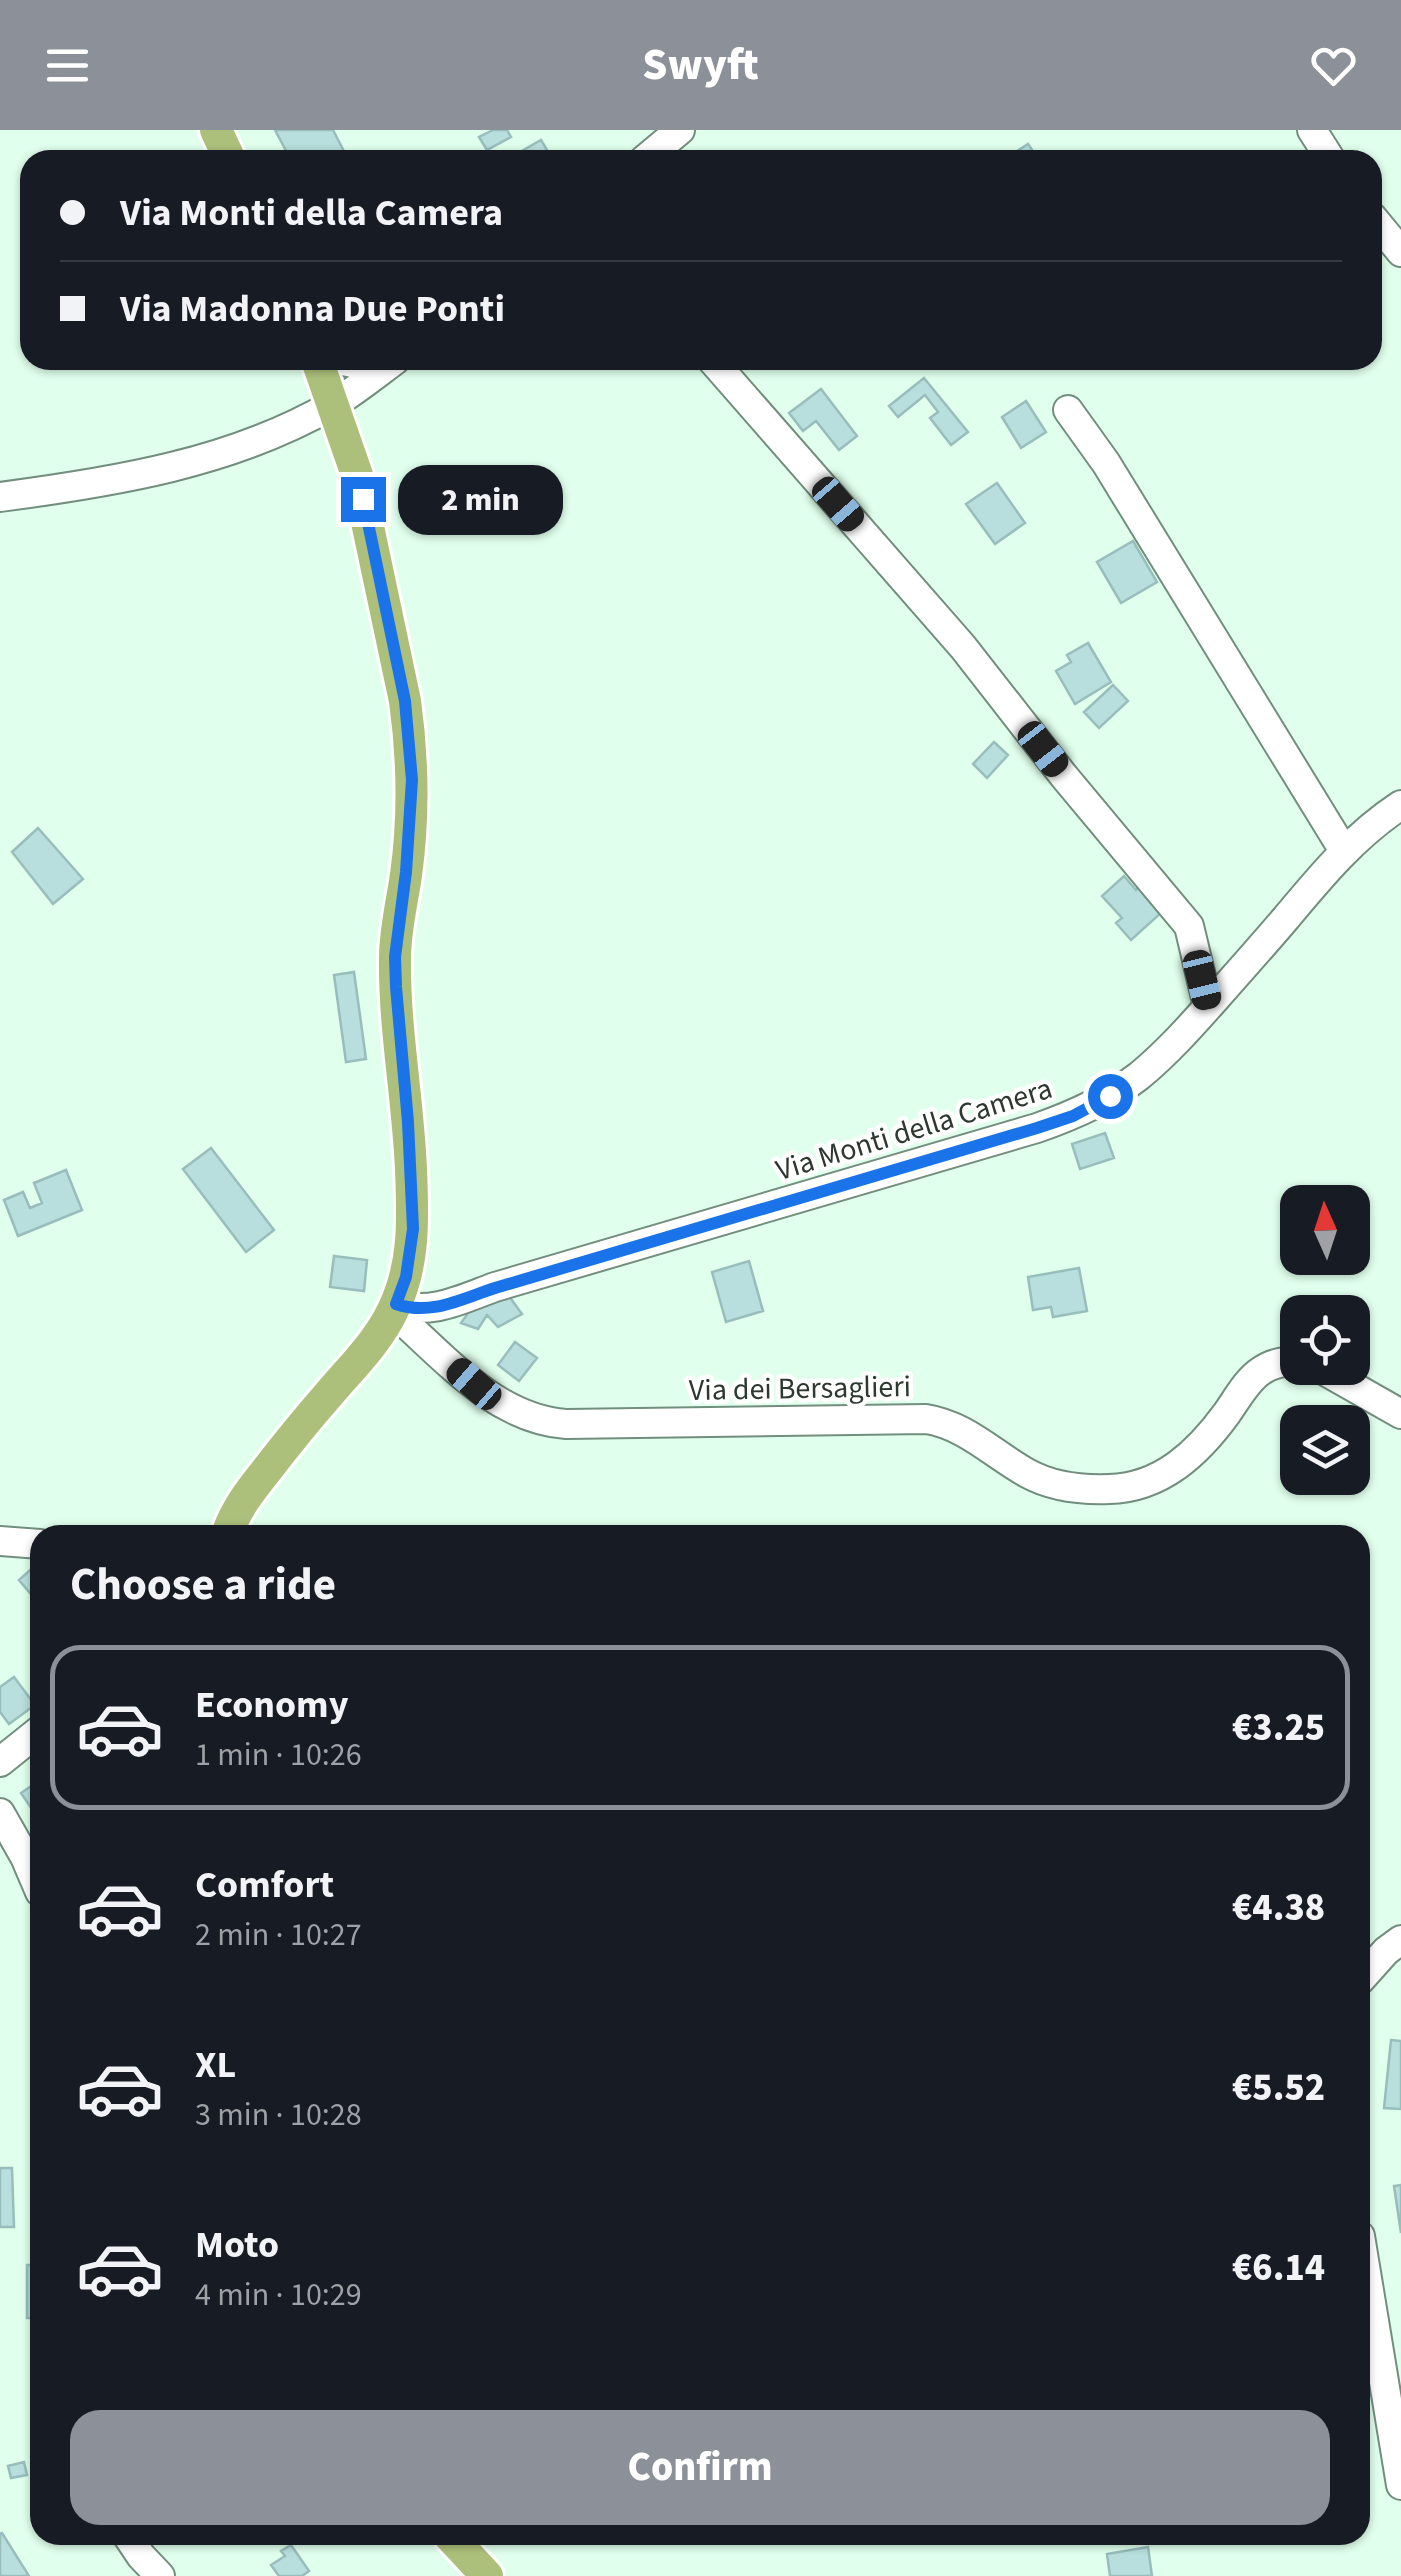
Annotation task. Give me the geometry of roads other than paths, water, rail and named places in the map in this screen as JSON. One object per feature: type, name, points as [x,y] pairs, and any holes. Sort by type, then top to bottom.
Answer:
[{"type":"main road","points":[[232,1525],[243,1500],[364,1354],[394,1308],[406,1277],[413,1229],[395,957],[412,793],[405,701],[363,499],[321,370]]},
{"type":"main road","points":[[458,2545],[487,2576]]},
{"type":"street","points":[[656,150],[680,130]]},
{"type":"street","points":[[1382,230],[1401,252]]},
{"type":"street","points":[[0,497],[83,486],[206,458],[269,435],[334,404],[381,370]]},
{"type":"street","points":[[721,370],[963,647],[1189,926],[1208,1006]]},
{"type":"street","points":[[1068,410],[1116,480],[1344,851]]},
{"type":"street","name":"Via Monti della Camera","points":[[394,1308],[419,1310],[443,1306],[1047,1125],[1094,1105],[1168,1050],[1344,851],[1401,805]]},
{"type":"street","name":"Via dei Bersaglieri","points":[[394,1308],[494,1400],[534,1420],[566,1424],[926,1419],[954,1426],[1038,1478],[1086,1488],[1125,1488],[1168,1473],[1186,1460],[1223,1419],[1256,1374],[1280,1363]]},
{"type":"street","points":[[1350,1385],[1401,1414]]},
{"type":"street","points":[[0,1541],[30,1543]]},
{"type":"street","points":[[0,1762],[30,1738]]},
{"type":"street","points":[[0,1814],[30,1868]]},
{"type":"street","points":[[1370,1968],[1401,1940]]},
{"type":"street","points":[[1370,2296],[1401,2484]]},
{"type":"street","points":[[134,2545],[160,2576]]}]
